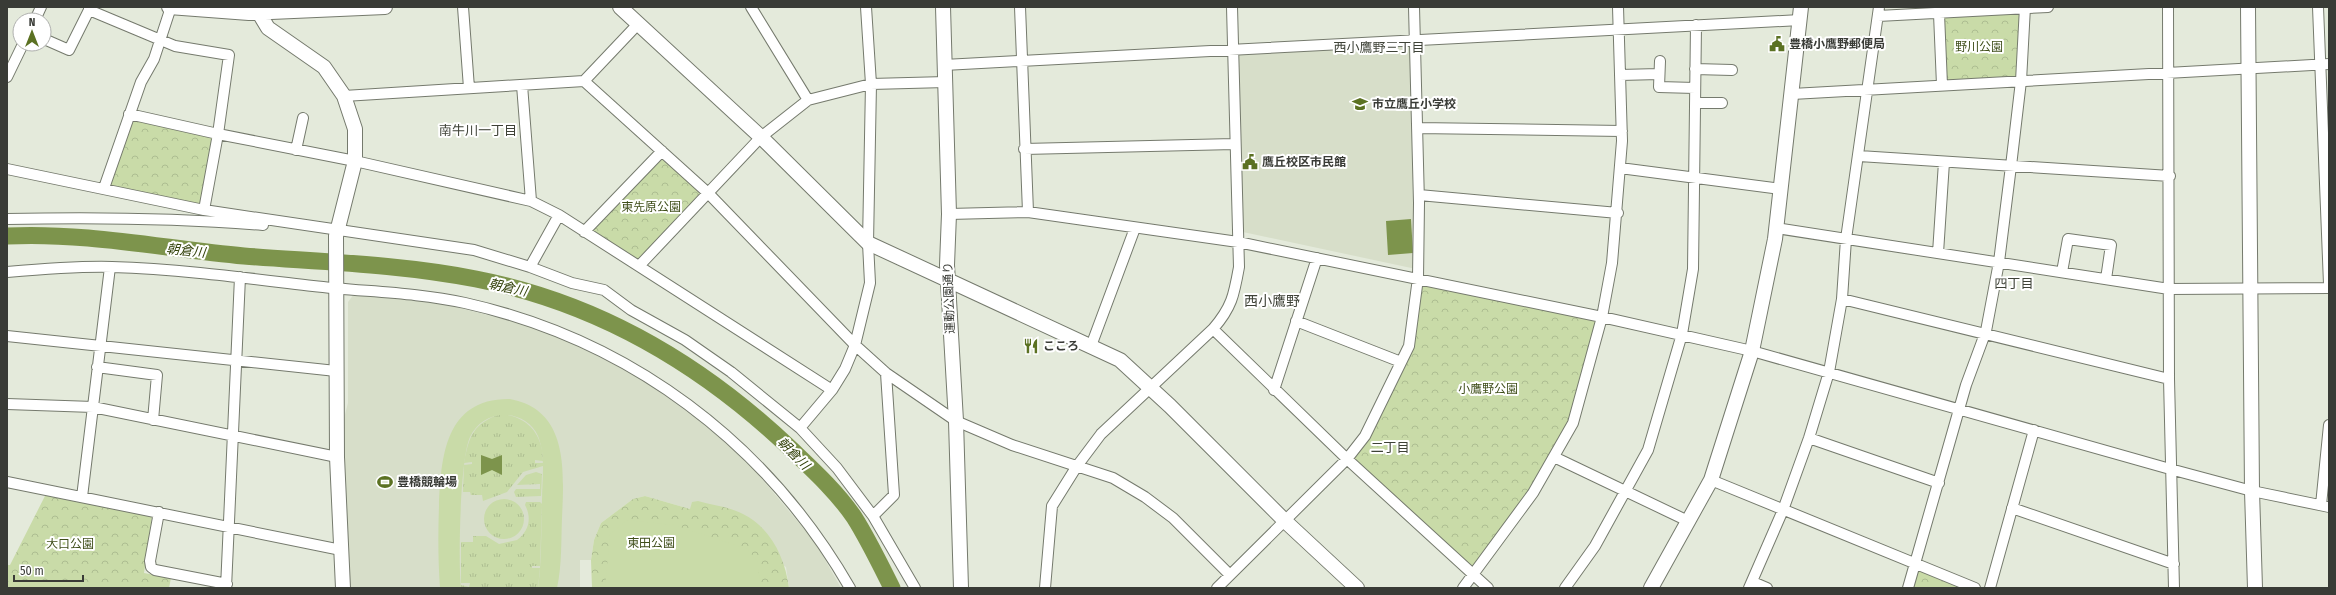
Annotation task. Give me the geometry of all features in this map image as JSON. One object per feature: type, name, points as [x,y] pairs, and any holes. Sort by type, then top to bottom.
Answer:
[{"type":"street","points":[[168,7],[253,11],[385,7]]},
{"type":"street","points":[[104,188],[141,82],[154,59],[172,7]]},
{"type":"street","points":[[463,7],[469,88]]},
{"type":"street","points":[[620,7],[761,137],[868,243],[1120,360],[1150,387],[1352,586]]},
{"type":"street","points":[[751,7],[808,100]]},
{"type":"street","points":[[800,428],[832,390],[855,345],[870,283],[868,243],[871,84],[866,7]]},
{"type":"street","name":"運動公園通り","points":[[943,7],[948,214],[947,281],[956,421],[961,588]]},
{"type":"street","points":[[1020,7],[1024,149],[1028,212]]},
{"type":"street","points":[[1045,588],[1052,506],[1076,466],[1101,434],[1213,329],[1227,312],[1235,290],[1239,266],[1234,144],[1232,7]]},
{"type":"street","points":[[1217,588],[1286,522],[1347,459],[1365,436],[1409,346],[1418,278],[1419,195],[1414,7]]},
{"type":"street","points":[[1464,588],[1533,493],[1573,423],[1602,317],[1612,263],[1618,213],[1622,131],[1618,7]]},
{"type":"street","points":[[1767,588],[1751,585],[1783,510],[1809,438],[1829,372],[1842,299],[1846,239],[1860,156],[1878,12],[1939,14],[2048,7]]},
{"type":"street","points":[[2168,7],[2170,176],[2169,379],[2174,588]]},
{"type":"street","points":[[2248,7],[2252,491],[2255,588]]},
{"type":"street","points":[[2318,7],[2325,65],[2329,284]]},
{"type":"street","points":[[52,43],[69,50],[89,8],[175,46],[229,55],[218,134],[204,210]]},
{"type":"street","points":[[1908,588],[1959,410],[1985,334],[1999,262],[2011,166],[2021,81],[2025,8]]},
{"type":"street","points":[[253,11],[268,28],[324,67],[344,96],[354,129],[355,161],[337,233],[337,457],[343,588]]},
{"type":"street","points":[[944,65],[1696,25],[1801,13],[1776,228],[1752,351],[1711,480],[1650,588]]},
{"type":"street","points":[[1939,14],[1942,85]]},
{"type":"street","points":[[344,96],[584,81],[638,24]]},
{"type":"street","points":[[1565,588],[1595,546],[1648,450],[1682,334],[1693,269],[1696,25]]},
{"type":"street","points":[[7,77],[19,52]]},
{"type":"street","points":[[1660,61],[1659,87],[1695,88]]},
{"type":"street","points":[[1792,94],[2168,72],[2248,70],[2325,65]]},
{"type":"street","points":[[1695,69],[1732,70]]},
{"type":"street","points":[[1620,75],[1659,74]]},
{"type":"street","points":[[584,81],[708,193],[855,345],[886,373],[956,421],[1012,446],[1112,478],[1145,497],[1173,518],[1230,575]]},
{"type":"street","points":[[639,266],[761,137],[808,100],[871,84],[946,82]]},
{"type":"street","points":[[522,85],[531,201]]},
{"type":"street","points":[[1695,104],[1722,103]]},
{"type":"street","points":[[129,114],[218,134],[355,161],[531,201],[559,215],[832,390]]},
{"type":"street","points":[[296,150],[303,118]]},
{"type":"street","points":[[1417,128],[1622,131]]},
{"type":"street","points":[[1024,149],[1234,144]]},
{"type":"street","points":[[584,232],[662,151]]},
{"type":"street","points":[[1860,156],[2170,176]]},
{"type":"street","points":[[1938,253],[1944,162]]},
{"type":"street","points":[[1620,168],[1781,189]]},
{"type":"street","points":[[7,170],[104,188],[204,210],[337,233]]},
{"type":"street","points":[[1419,195],[1618,213]]},
{"type":"street","points":[[948,214],[1028,212],[1238,242],[1602,317],[1752,351],[2252,491],[2325,506],[2329,425]]},
{"type":"street","points":[[530,267],[559,215]]},
{"type":"street","points":[[7,219],[103,217],[203,220],[337,233],[474,250],[530,267],[572,283],[604,290],[631,310],[685,340],[731,372],[800,428],[837,468],[873,516],[915,588]]},
{"type":"street","points":[[1091,346],[1135,228]]},
{"type":"street","points":[[1776,228],[2169,288],[2329,288]]},
{"type":"street","points":[[2062,272],[2068,239],[2111,245],[2106,279]]},
{"type":"street","points":[[1274,390],[1317,258]]},
{"type":"street","points":[[7,272],[110,267],[336,285],[428,297],[490,309],[534,323],[583,342],[653,379],[721,430],[756,462],[828,552],[850,588]]},
{"type":"street","points":[[82,497],[110,267]]},
{"type":"street","points":[[159,512],[150,561],[151,567],[156,570],[227,586],[228,525],[240,277]]},
{"type":"street","points":[[1842,299],[2169,379]]},
{"type":"street","points":[[1296,321],[1401,362]]},
{"type":"street","points":[[1213,329],[1274,390],[1347,459],[1488,588]]},
{"type":"street","points":[[7,336],[336,371]]},
{"type":"street","points":[[97,367],[157,375],[153,420]]},
{"type":"street","points":[[873,516],[894,495],[886,373]]},
{"type":"street","points":[[7,404],[93,407],[337,457]]},
{"type":"street","points":[[1990,588],[2034,430]]},
{"type":"street","points":[[1809,438],[1939,483]]},
{"type":"street","points":[[1554,457],[1688,521]]},
{"type":"street","points":[[1711,480],[1975,588]]},
{"type":"street","points":[[7,482],[228,525],[341,550]]},
{"type":"street","points":[[2012,508],[2174,564]]},
{"type":"shaded area","points":[[1408,44],[1411,48],[1413,208],[1416,269],[1243,232],[1237,56],[1240,53]]},
{"type":"shaded area","points":[[1411,219],[1413,253],[1388,255],[1386,221]]},
{"type":"shaded area","points":[[354,294],[375,294],[440,303],[523,324],[561,338],[639,377],[697,419],[746,460],[815,542],[841,588],[789,588],[786,567],[690,509],[645,496],[633,499],[601,523],[594,540],[591,560],[580,560],[580,588],[348,588],[343,422],[348,403],[348,302]]},
{"type":"shaded area","points":[[481,455],[492,459],[502,455],[502,475],[492,470],[481,475]]},
{"type":"green space","name":"野川公園","points":[[2025,8],[2021,81],[1942,85],[1939,14]]},
{"type":"green space","points":[[131,119],[213,136],[200,205],[110,186]]},
{"type":"green space","name":"東先原公園","points":[[662,151],[708,193],[639,266],[584,232]]},
{"type":"green space","name":"小鷹野公園","points":[[1418,278],[1602,317],[1573,423],[1474,576],[1347,459],[1409,346]]},
{"type":"green space","points":[[510,399],[529,405],[543,416],[553,429],[559,445],[562,463],[563,500],[561,562],[557,588],[538,588],[541,555],[543,468],[542,451],[538,436],[526,421],[517,417],[501,415],[485,420],[476,427],[470,437],[464,466],[462,488],[460,535],[461,588],[440,588],[438,536],[439,506],[445,450],[459,419],[472,408],[488,401]]},
{"type":"green space","points":[[500,414],[518,418],[532,428],[540,443],[543,461],[535,460],[535,463],[543,463],[543,466],[523,472],[507,492],[483,501],[482,495],[471,495],[470,492],[463,492],[464,465],[472,464],[472,462],[464,463],[470,438],[474,432],[484,422]]},
{"type":"green space","points":[[536,472],[542,474],[541,496],[516,497],[514,492],[516,489],[540,489],[540,484],[517,485],[526,475]]},
{"type":"green space","name":"大口公園","points":[[46,494],[152,516],[144,573],[171,578],[169,588],[7,588],[7,565],[10,565]]},
{"type":"green space","name":"東田公園","points":[[645,496],[690,509],[692,502],[698,501],[721,506],[743,514],[753,520],[769,536],[775,545],[784,566],[789,588],[592,588],[591,560],[594,540],[601,523],[633,499]]},
{"type":"green space","points":[[504,499],[515,502],[521,508],[524,519],[521,530],[515,536],[504,539],[493,536],[487,530],[484,519],[487,508],[493,502]]},
{"type":"green space","points":[[526,502],[540,502],[542,504],[540,566],[532,566],[532,568],[540,568],[538,588],[461,588],[461,585],[469,587],[470,583],[461,583],[461,542],[473,542],[473,536],[486,536],[499,544],[517,540],[524,533],[528,524],[529,519],[525,505]]},
{"type":"green space","points":[[627,520],[674,525],[747,549],[757,561],[761,588],[605,588],[610,534]]},
{"type":"green space","points":[[1916,564],[1975,588],[1908,588]]},
{"type":"waterway","name":"朝倉川","points":[[7,236],[66,236],[244,256],[360,264],[418,270],[476,279],[521,290],[565,304],[606,321],[646,341],[685,364],[722,390],[758,419],[816,473],[847,508],[864,534],[892,588]]},
{"type":"place","name":"豊橋小鷹野郵便局","points":[[1777,44]]},
{"type":"place","name":"市立鷹丘小学校","points":[[1360,104]]},
{"type":"place","name":"鷹丘校区市民館","points":[[1250,162]]},
{"type":"place","name":"こころ","points":[[1031,346]]},
{"type":"place","name":"豊橋競輪場","points":[[385,482]]},
{"type":"district","name":"西小鷹野三丁目","points":[[1379,47]]},
{"type":"district","name":"南牛川一丁目","points":[[478,130]]},
{"type":"district","name":"四丁目","points":[[2014,283]]},
{"type":"district","name":"西小鷹野","points":[[1272,301]]},
{"type":"district","name":"二丁目","points":[[1390,447]]}]
